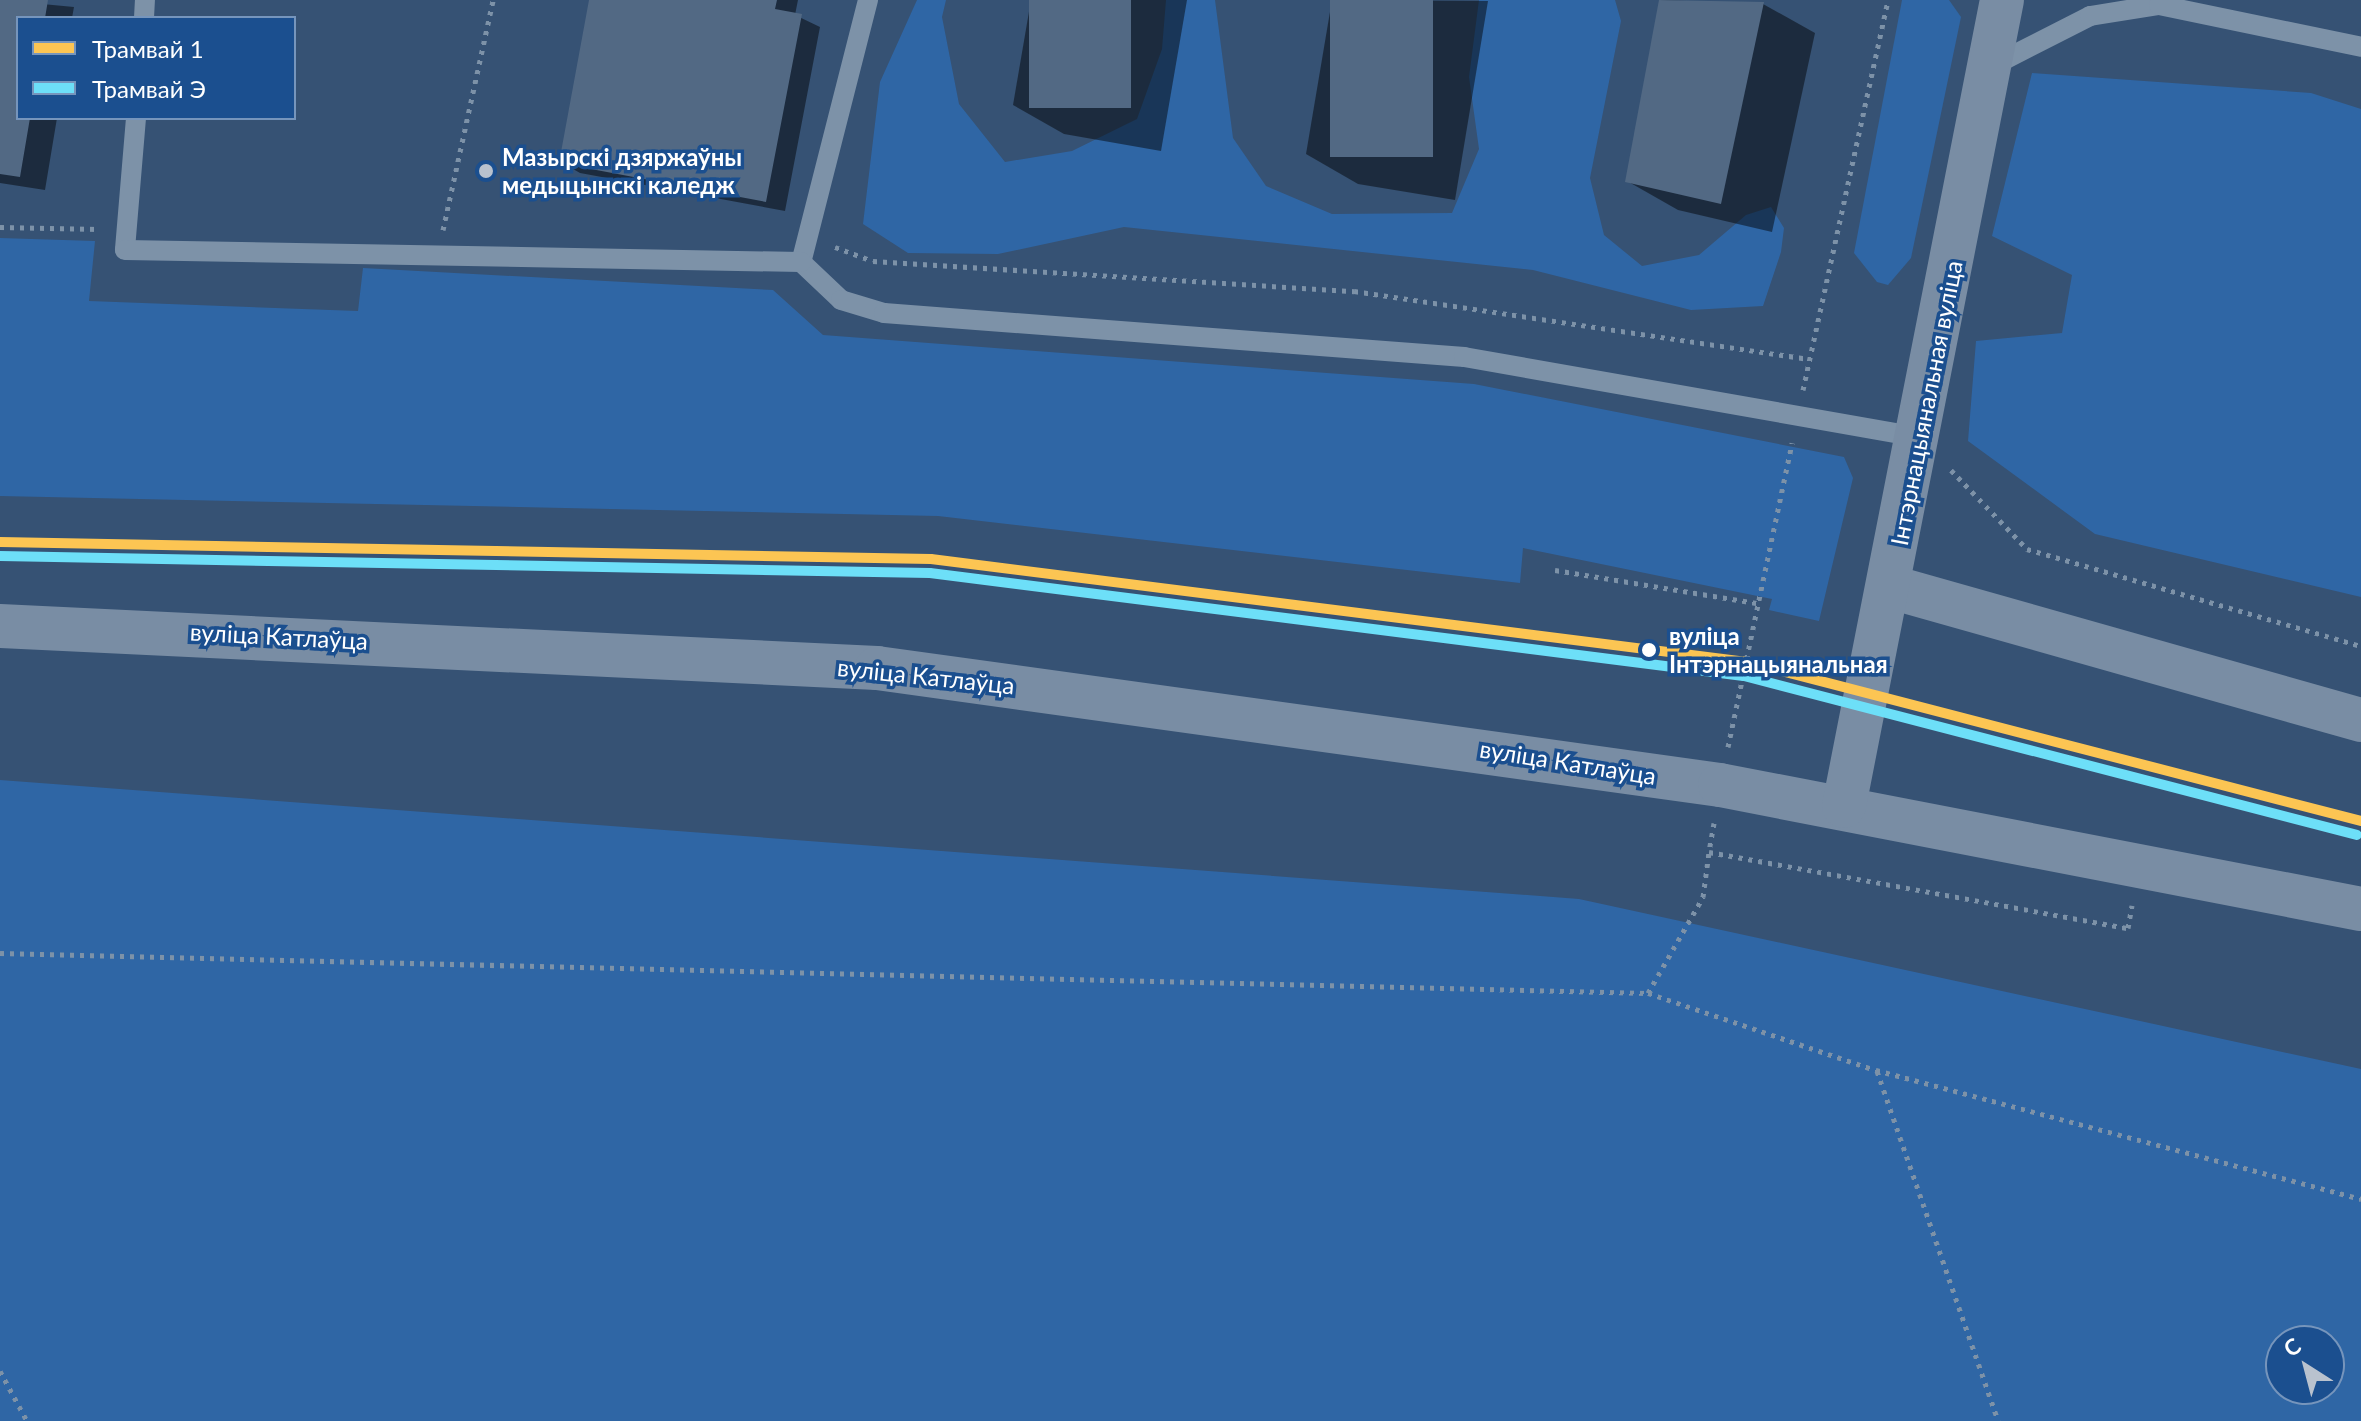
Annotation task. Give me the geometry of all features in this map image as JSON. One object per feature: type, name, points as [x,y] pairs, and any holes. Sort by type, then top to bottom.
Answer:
[{"type":"main road","name":"Інтэрнацыянальная вуліца","points":[[1844,806],[1891,587],[2002,0]]},
{"type":"main road","points":[[1891,587],[2361,720]]},
{"type":"main road","name":"вуліца Катлаўца","points":[[0,626],[877,668],[1530,755],[1844,806],[2361,909]]},
{"type":"lane","points":[[801,262],[868,0]]},
{"type":"lane","points":[[1989,68],[2090,16],[2159,5],[2361,47]]},
{"type":"lane","points":[[136,120],[125,250],[439,251],[801,262],[841,300],[884,313],[1464,357],[1920,437]]},
{"type":"path","points":[[439,251],[493,0]]},
{"type":"path","points":[[0,227],[127,230]]},
{"type":"path","points":[[807,237],[873,261],[1354,291],[1809,359]]},
{"type":"path","points":[[1920,437],[2027,549],[2361,646]]},
{"type":"path","points":[[1555,570],[1756,603]]},
{"type":"path","points":[[1648,993],[1703,897],[1709,852]]},
{"type":"path","points":[[0,953],[1648,993],[1876,1070],[2361,1199]]},
{"type":"path","points":[[1876,1070],[1998,1421]]},
{"type":"path","points":[[0,1371],[27,1421]]},
{"type":"shaded area","points":[[917,0],[946,0],[942,17],[959,104],[1005,162],[1072,151],[1137,119],[1162,49],[1166,0],[1215,0],[1233,138],[1266,186],[1332,214],[1452,213],[1479,149],[1469,77],[1479,0],[1615,0],[1621,21],[1590,178],[1604,235],[1642,266],[1699,255],[1746,215],[1771,207],[1784,228],[1781,252],[1763,306],[1691,310],[1533,270],[1124,227],[998,254],[908,253],[863,224],[880,82]]},
{"type":"shaded area","points":[[1902,0],[1949,0],[1961,17],[1911,258],[1888,285],[1877,282],[1854,253]]},
{"type":"shaded area","points":[[2032,73],[2311,93],[2361,109],[2361,597],[2095,534],[1968,441],[1976,341],[2062,333],[2072,275],[1992,236]]},
{"type":"shaded area","points":[[0,238],[95,241],[89,301],[358,311],[363,268],[773,290],[823,335],[1474,384],[1844,457],[1853,478],[1819,621],[1769,610],[1772,599],[1523,548],[1520,583],[938,516],[0,496]]},
{"type":"shaded area","points":[[0,780],[1579,899],[2361,1069],[2361,1421],[0,1421]]},
{"type":"building","points":[[0,0],[48,0],[45,16],[16,16],[16,120],[30,120],[20,177],[0,174]]},
{"type":"building","points":[[589,0],[777,0],[775,9],[802,14],[766,202],[559,163]]},
{"type":"building","points":[[1029,0],[1131,0],[1131,108],[1029,108]]},
{"type":"building","points":[[1330,0],[1433,0],[1433,157],[1330,157]]},
{"type":"building","points":[[1659,0],[1764,2],[1721,204],[1625,182]]},
{"type":"tram line","name":"1","points":[[0,542],[931,559],[1747,662],[2361,821]]},
{"type":"tram line","name":"Э","points":[[0,556],[930,573],[1744,676],[2357,835]]},
{"type":"place","name":"Мазырскі дзяржаўны медыцынскі каледж","points":[[486,171]]},
{"type":"place","name":"вуліца Інтэрнацыянальная","points":[[1649,650]]}]
